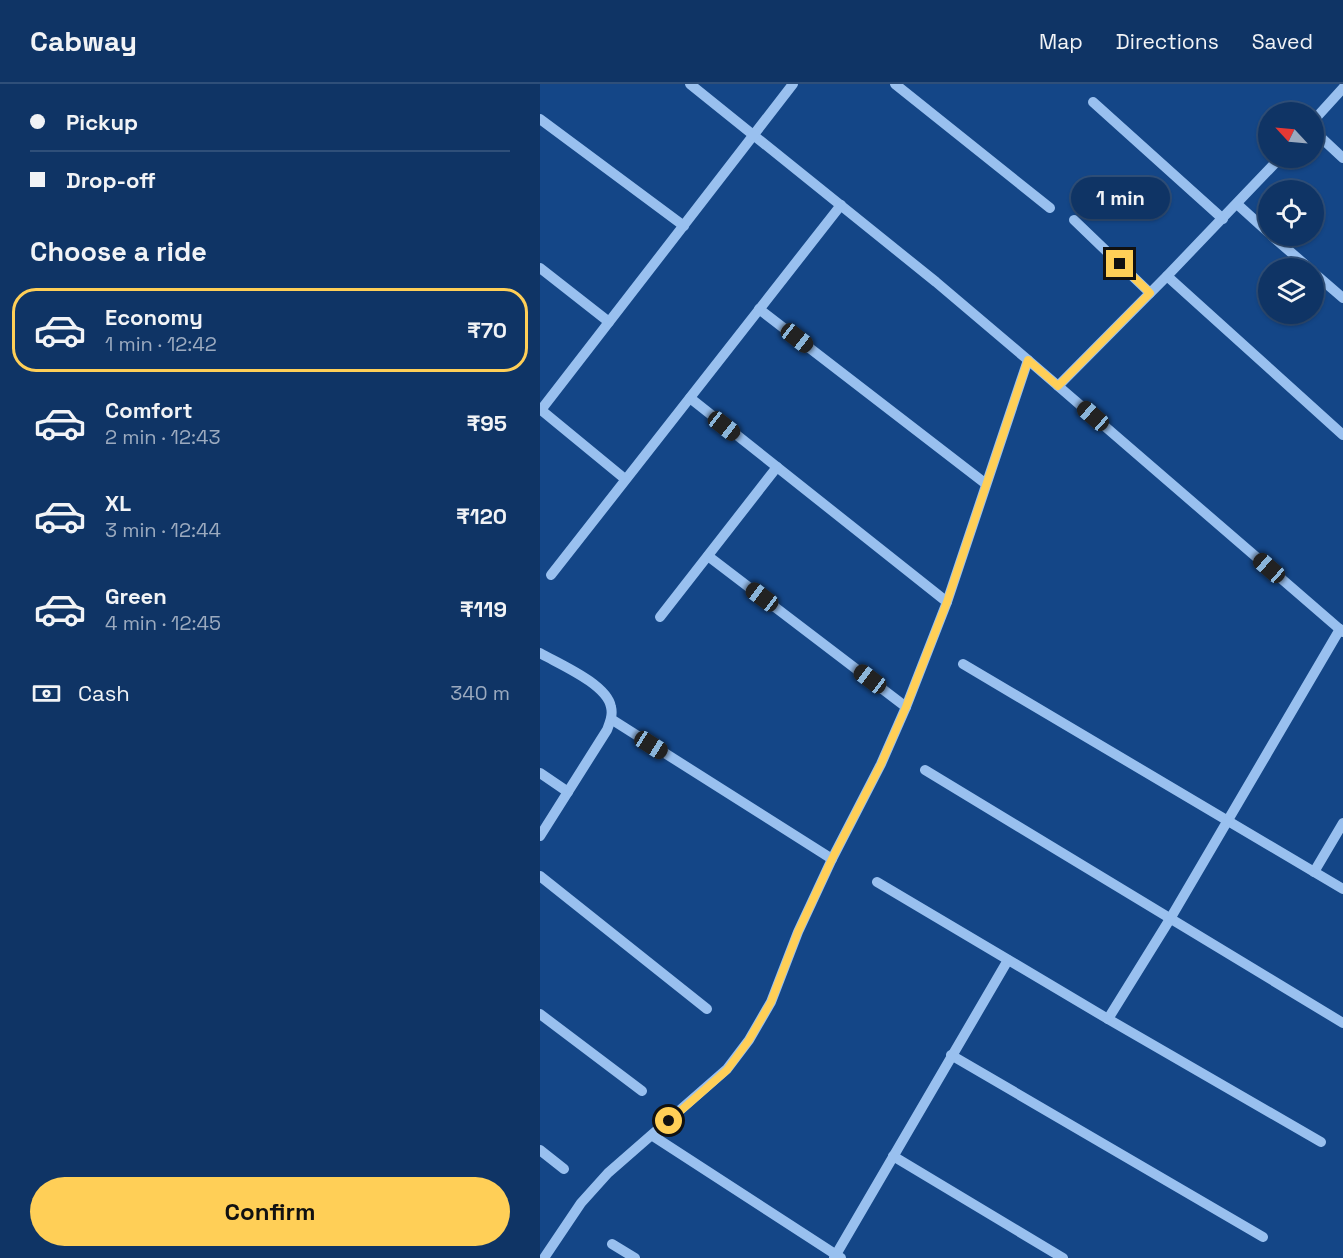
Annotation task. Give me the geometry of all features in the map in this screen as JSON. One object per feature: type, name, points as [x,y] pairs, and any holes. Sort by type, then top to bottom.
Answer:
[{"type":"street","points":[[690,84],[1028,360],[1341,630],[1108,1019]]},
{"type":"street","points":[[626,479],[541,409],[793,84]]},
{"type":"street","points":[[895,84],[1050,208]]},
{"type":"street","points":[[1324,109],[1343,88]]},
{"type":"street","points":[[1092,102],[1222,219]]},
{"type":"street","points":[[540,119],[684,226]]},
{"type":"street","points":[[1324,140],[1343,158]]},
{"type":"street","points":[[1058,386],[1271,168]]},
{"type":"street","points":[[1237,204],[1258,223]]},
{"type":"street","points":[[551,575],[841,205]]},
{"type":"street","points":[[1074,220],[1150,293]]},
{"type":"street","points":[[1284,246],[1298,258]]},
{"type":"street","points":[[540,268],[609,322]]},
{"type":"street","points":[[1167,276],[1343,435]]},
{"type":"street","points":[[1324,282],[1343,298]]},
{"type":"street","points":[[759,309],[986,484]]},
{"type":"street","points":[[544,1258],[581,1203],[608,1173],[727,1070],[749,1040],[771,1002],[798,932],[832,859],[881,764],[906,707],[947,602],[1028,360]]},
{"type":"street","points":[[690,398],[947,602]]},
{"type":"street","points":[[660,617],[777,467]]},
{"type":"street","points":[[708,556],[906,707]]},
{"type":"street","points":[[540,653],[600,688],[608,698],[611,707],[611,719],[607,730],[540,836]]},
{"type":"street","points":[[963,664],[1343,889]]},
{"type":"street","points":[[611,719],[832,859]]},
{"type":"street","points":[[925,770],[1343,1023]]},
{"type":"street","points":[[540,773],[568,792]]},
{"type":"street","points":[[1314,872],[1343,823]]},
{"type":"street","points":[[540,876],[707,1009]]},
{"type":"street","points":[[877,882],[1321,1142]]},
{"type":"street","points":[[653,1136],[837,1257],[951,1055],[1008,960]]},
{"type":"street","points":[[540,1014],[642,1091]]},
{"type":"street","points":[[951,1055],[1263,1237]]},
{"type":"street","points":[[540,1150],[564,1169]]},
{"type":"street","points":[[893,1156],[1063,1258]]},
{"type":"street","points":[[612,1244],[634,1258]]},
{"type":"route","points":[[669,1121],[727,1070],[749,1040],[771,1002],[798,932],[832,859],[881,764],[906,707],[947,602],[1028,360],[1058,386],[1150,293],[1120,264]]}]
